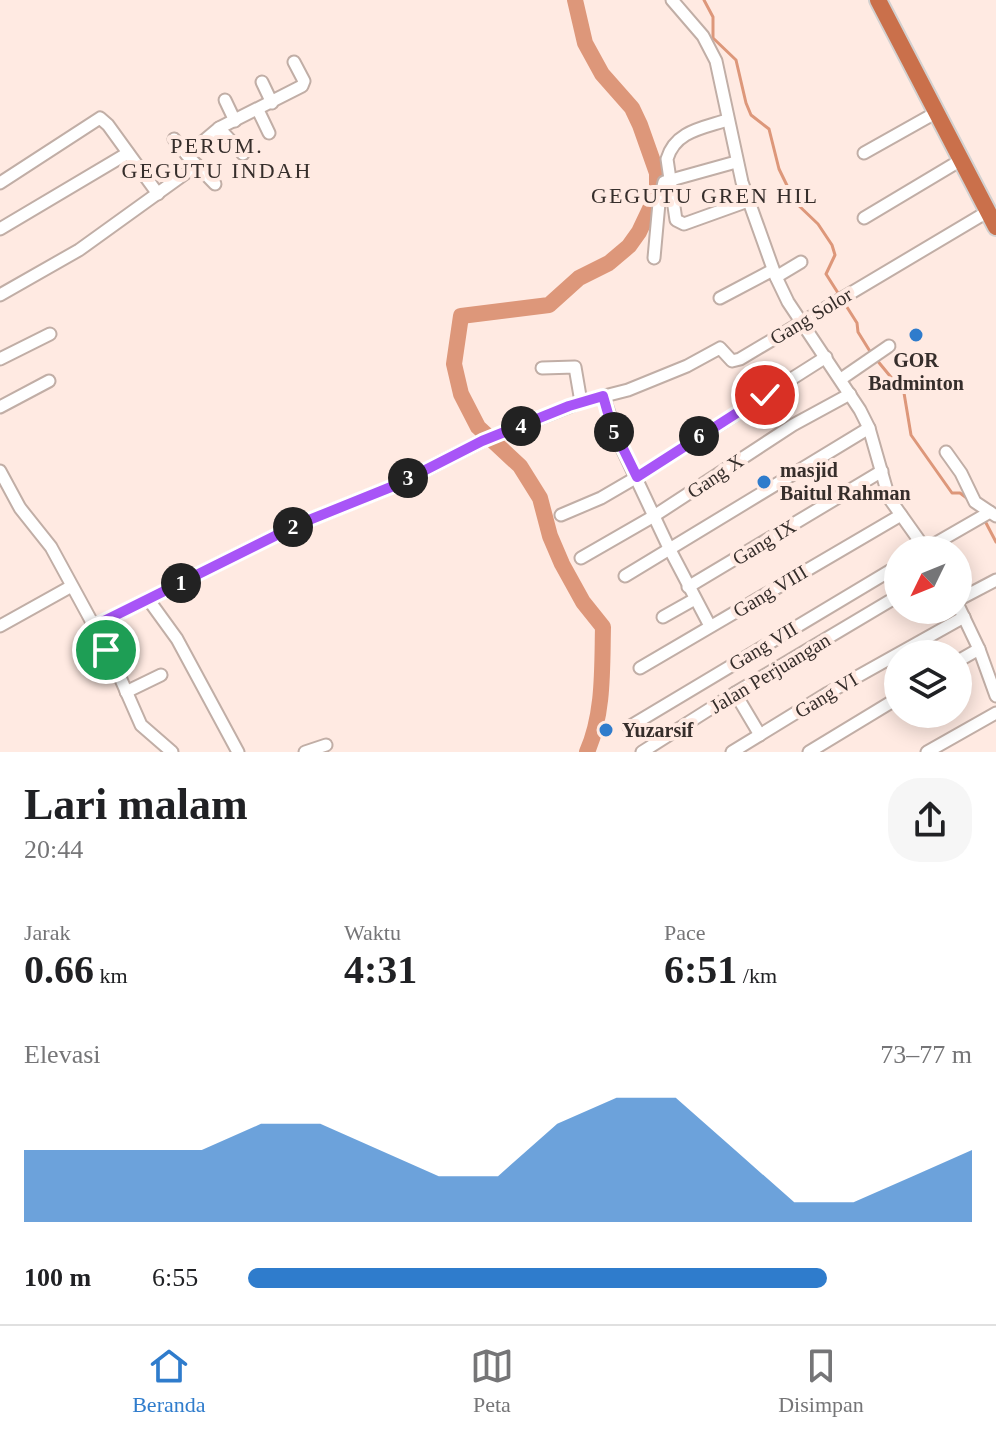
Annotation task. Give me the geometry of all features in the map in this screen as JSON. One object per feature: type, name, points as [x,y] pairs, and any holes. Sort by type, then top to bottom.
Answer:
[{"type":"highway","points":[[878,0],[996,227]]},
{"type":"street","points":[[672,0],[712,50],[736,162],[775,274],[802,323],[841,379],[869,428],[885,490],[915,536]]},
{"type":"street","points":[[187,155],[219,128],[304,84],[294,62]]},
{"type":"street","points":[[262,82],[272,103]]},
{"type":"street","points":[[225,100],[235,121]]},
{"type":"street","points":[[258,110],[269,133]]},
{"type":"street","points":[[864,153],[937,112]]},
{"type":"street","points":[[0,183],[100,118],[158,194]]},
{"type":"street","points":[[727,120],[688,133],[677,141],[667,159],[676,220],[681,224],[748,201]]},
{"type":"street","points":[[219,128],[243,154]]},
{"type":"street","points":[[174,139],[215,184]]},
{"type":"street","points":[[0,229],[128,153]]},
{"type":"street","points":[[864,218],[961,160]]},
{"type":"street","points":[[654,258],[664,182],[736,162]]},
{"type":"street","points":[[0,295],[79,250],[197,165]]},
{"type":"street","name":"Gang Solor","points":[[92,627],[299,524],[396,485],[482,441],[581,402],[662,377],[720,348],[732,361],[737,360],[987,212]]},
{"type":"street","points":[[720,298],[801,262]]},
{"type":"street","points":[[0,359],[50,334]]},
{"type":"street","points":[[841,379],[889,346]]},
{"type":"street","points":[[561,515],[601,498],[637,477],[826,357]]},
{"type":"street","points":[[542,368],[575,367],[581,402]]},
{"type":"street","points":[[0,407],[49,381]]},
{"type":"street","name":"Gang X","points":[[581,558],[654,516],[793,425],[850,394]]},
{"type":"street","points":[[603,396],[611,424],[688,587],[710,626]]},
{"type":"street","points":[[625,576],[869,428]]},
{"type":"street","points":[[946,452],[961,473],[975,502],[988,515],[950,536]]},
{"type":"street","points":[[0,471],[4,490],[51,547],[70,587],[112,659],[141,725],[172,752]]},
{"type":"street","name":"Gang IX","points":[[688,587],[882,471]]},
{"type":"street","name":"Gang VIII","points":[[640,668],[901,515]]},
{"type":"street","name":"Gang VII","points":[[629,727],[884,574]]},
{"type":"street","points":[[972,594],[996,580]]},
{"type":"street","points":[[0,626],[70,587]]},
{"type":"street","points":[[148,599],[177,639],[238,752]]},
{"type":"street","points":[[663,617],[695,599]]},
{"type":"street","name":"Jalan Perjuangan","points":[[642,752],[884,604]]},
{"type":"street","name":"Gang VI","points":[[732,752],[952,624]]},
{"type":"street","points":[[967,624],[996,696]]},
{"type":"street","points":[[972,653],[979,649]]},
{"type":"street","points":[[126,692],[161,675]]},
{"type":"street","points":[[735,693],[760,735]]},
{"type":"street","points":[[809,752],[884,706]]},
{"type":"street","points":[[927,752],[996,713]]},
{"type":"street","points":[[947,740],[956,752]]},
{"type":"street","points":[[305,752],[326,745]]},
{"type":"waterway","points":[[575,0],[585,43],[602,74],[632,108],[640,125],[657,173],[657,194],[629,246],[609,263],[579,278],[549,305],[461,316],[454,364],[461,394],[478,427],[520,466],[540,498],[550,536],[562,564],[583,602],[603,627],[597,722],[587,752]]},
{"type":"waterway","points":[[704,0],[713,17],[713,38],[736,60],[746,103],[751,115],[769,129],[779,169],[795,202],[818,224],[832,245],[835,255],[826,274],[857,323],[858,332],[871,353]]},
{"type":"waterway","points":[[876,359],[904,393],[911,435],[952,493],[960,493],[968,499]]},
{"type":"waterway","points":[[985,521],[996,542]]},
{"type":"place","name":"GOR Badminton","points":[[916,335]]},
{"type":"place","name":"masjid Baitul Rahman","points":[[764,482]]},
{"type":"place","name":"Yuzarsif","points":[[606,730]]},
{"type":"district","name":"PERUM. GEGUTU INDAH","points":[[217,158]]},
{"type":"district","name":"GEGUTU GREN HIL","points":[[705,195]]},
{"type":"route","points":[[106,650],[92,627],[299,524],[396,485],[482,441],[569,406],[603,396],[611,424],[637,477],[765,395]]}]
